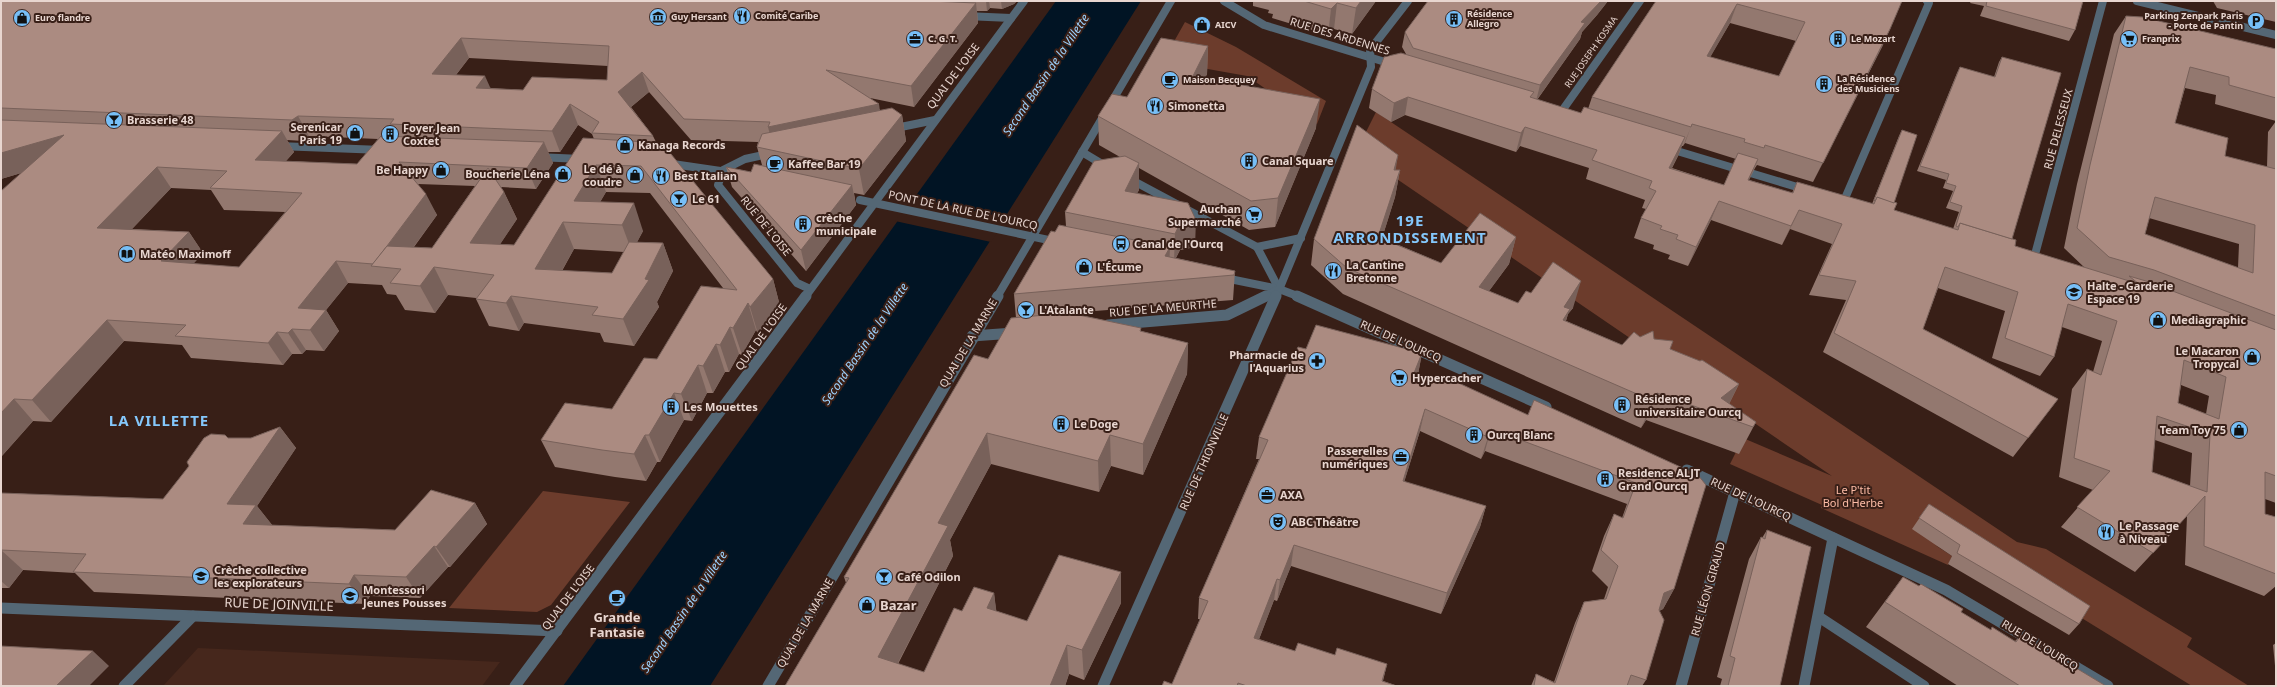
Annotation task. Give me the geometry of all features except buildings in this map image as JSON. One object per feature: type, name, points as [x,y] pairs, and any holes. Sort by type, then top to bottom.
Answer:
[{"type":"street","name":"QUAI DE L'OISE","points":[[515,686],[698,444],[800,305],[810,289],[1024,1]]},
{"type":"street","name":"QUAI DE LA MARNE","points":[[768,686],[972,336],[1171,1]]},
{"type":"street","name":"RUE DES ARDENNES","points":[[1224,1],[1264,25],[1405,68]]},
{"type":"street","name":"RUE DE THIONVILLE","points":[[1104,686],[1263,329],[1345,126],[1371,67],[1370,50],[1408,1]]},
{"type":"street","name":"RUE JOSEPH KOSMA","points":[[1559,115],[1640,1]]},
{"type":"street","points":[[1844,203],[1929,3],[1927,1]]},
{"type":"street","name":"RUE DELESSEUX","points":[[2021,258],[2036,263],[2103,1]]},
{"type":"street","points":[[2137,1],[2276,34]]},
{"type":"street","points":[[956,16],[1011,18]]},
{"type":"street","points":[[883,130],[935,120]]},
{"type":"street","points":[[1658,145],[1817,193]]},
{"type":"street","points":[[272,146],[392,150]]},
{"type":"street","points":[[723,170],[745,159],[783,151]]},
{"type":"street","points":[[1082,152],[1118,173],[1258,247],[1279,289]]},
{"type":"street","points":[[525,156],[595,159]]},
{"type":"street","points":[[658,162],[723,170],[751,177]]},
{"type":"street","name":"RUE DE L'OISE","points":[[723,170],[718,185],[797,283],[810,289]]},
{"type":"street","name":"PONT DE LA RUE DE L'OURCQ","points":[[856,199],[1065,244]]},
{"type":"street","points":[[1258,247],[1301,238]]},
{"type":"street","name":"RUE DE L'OURCQ","points":[[1209,274],[1279,289],[1309,300],[1555,410]]},
{"type":"street","name":"RUE DE LA MEURTHE","points":[[1096,326],[1228,315],[1279,289]]},
{"type":"street","points":[[972,336],[1026,332]]},
{"type":"street","name":"RUE DE L'OURCQ","points":[[1678,466],[1946,590],[2108,686]]},
{"type":"street","name":"RUE LÉON GIRAUD","points":[[1681,686],[1735,492]]},
{"type":"street","points":[[1804,686],[1819,617],[1825,574],[1833,538]]},
{"type":"street","name":"RUE DE JOINVILLE","points":[[1,608],[557,631]]},
{"type":"street","points":[[124,686],[194,616]]},
{"type":"street","points":[[1819,617],[1924,686]]},
{"type":"shaded area","points":[[198,648],[500,662],[482,686],[163,686]]},
{"type":"green space","points":[[1185,22],[1236,47],[1326,101],[1317,124],[1247,76],[1163,61]]},
{"type":"green space","name":"Le P'tit Bol d'Herbe","points":[[1376,112],[2017,542],[2046,549],[2192,638],[2187,647],[2249,686],[2192,686],[2080,617],[1935,545],[1952,556],[1948,565],[1821,508],[1822,505],[1730,464],[1743,438],[1832,476],[1391,175],[1361,142]]},
{"type":"green space","points":[[543,491],[630,502],[551,605],[537,612],[449,608]]},
{"type":"water","name":"Second Bassin de la Villette","points":[[1056,1],[1141,1],[710,686],[563,686]]},
{"type":"pier","points":[[912,197],[1007,218],[991,242],[895,221]]},
{"type":"place","name":"Comité Caribe","points":[[742,16]]},
{"type":"place","name":"Guy Hersant","points":[[658,17]]},
{"type":"place","name":"Euro flandre","points":[[22,18]]},
{"type":"place","name":"Résidence Allegro","points":[[1454,19]]},
{"type":"place","name":"Parking Zenpark Paris - Porte de Pantin","points":[[2256,21]]},
{"type":"place","name":"AICV","points":[[1202,25]]},
{"type":"place","name":"C. G. T.","points":[[915,39]]},
{"type":"place","name":"Le Mozart","points":[[1838,39]]},
{"type":"place","name":"Franprix","points":[[2129,39]]},
{"type":"place","name":"Maison Becquey","points":[[1170,80]]},
{"type":"place","name":"La Résidence des Musiciens","points":[[1824,84]]},
{"type":"place","name":"Simonetta","points":[[1155,106]]},
{"type":"place","name":"Brasserie 48","points":[[114,120]]},
{"type":"place","name":"Serenicar Paris 19","points":[[355,133]]},
{"type":"place","name":"Foyer Jean Coxtet","points":[[390,134]]},
{"type":"place","name":"Kanaga Records","points":[[625,145]]},
{"type":"place","name":"Canal Square","points":[[1249,161]]},
{"type":"place","name":"Kaffee Bar 19","points":[[775,164]]},
{"type":"place","name":"Be Happy","points":[[441,170]]},
{"type":"place","name":"Boucherie Léna","points":[[563,174]]},
{"type":"place","name":"Le dé à coudre","points":[[635,175]]},
{"type":"place","name":"Best Italian","points":[[661,176]]},
{"type":"place","name":"Le 61","points":[[679,199]]},
{"type":"place","name":"Auchan Supermarché","points":[[1254,215]]},
{"type":"place","name":"crèche municipale","points":[[803,224]]},
{"type":"place","name":"Canal de l'Ourcq","points":[[1121,244]]},
{"type":"place","name":"Matéo Maximoff","points":[[127,254]]},
{"type":"place","name":"L'Écume","points":[[1084,267]]},
{"type":"place","name":"La Cantine Bretonne","points":[[1333,271]]},
{"type":"place","name":"Halte - Garderie Espace 19","points":[[2074,292]]},
{"type":"place","name":"L'Atalante","points":[[1026,310]]},
{"type":"place","name":"Mediagraphic","points":[[2158,320]]},
{"type":"place","name":"Le Macaron Tropycal","points":[[2252,357]]},
{"type":"place","name":"Pharmacie de l'Aquarius","points":[[1317,361]]},
{"type":"place","name":"Hypercacher","points":[[1399,378]]},
{"type":"place","name":"Résidence universitaire Ourcq","points":[[1622,405]]},
{"type":"place","name":"Les Mouettes","points":[[671,407]]},
{"type":"place","name":"Le Doge","points":[[1061,424]]},
{"type":"place","name":"Team Toy 75","points":[[2239,430]]},
{"type":"place","name":"Ourcq Blanc","points":[[1474,435]]},
{"type":"place","name":"Passerelles numériques","points":[[1401,457]]},
{"type":"place","name":"Residence ALJT Grand Ourcq","points":[[1605,479]]},
{"type":"place","name":"AXA","points":[[1267,495]]},
{"type":"place","name":"ABC Théâtre","points":[[1278,522]]},
{"type":"place","name":"Le Passage à Niveau","points":[[2106,532]]},
{"type":"place","name":"Crèche collective les explorateurs","points":[[201,576]]},
{"type":"place","name":"Café Odilon","points":[[884,577]]},
{"type":"place","name":"Montessori Jeunes Pousses","points":[[350,596]]},
{"type":"place","name":"Grande Fantasie","points":[[617,598]]},
{"type":"place","name":"Bazar","points":[[867,605]]},
{"type":"district","name":"19E ARRONDISSEMENT","points":[[1410,230]]},
{"type":"district","name":"LA VILLETTE","points":[[159,421]]}]
